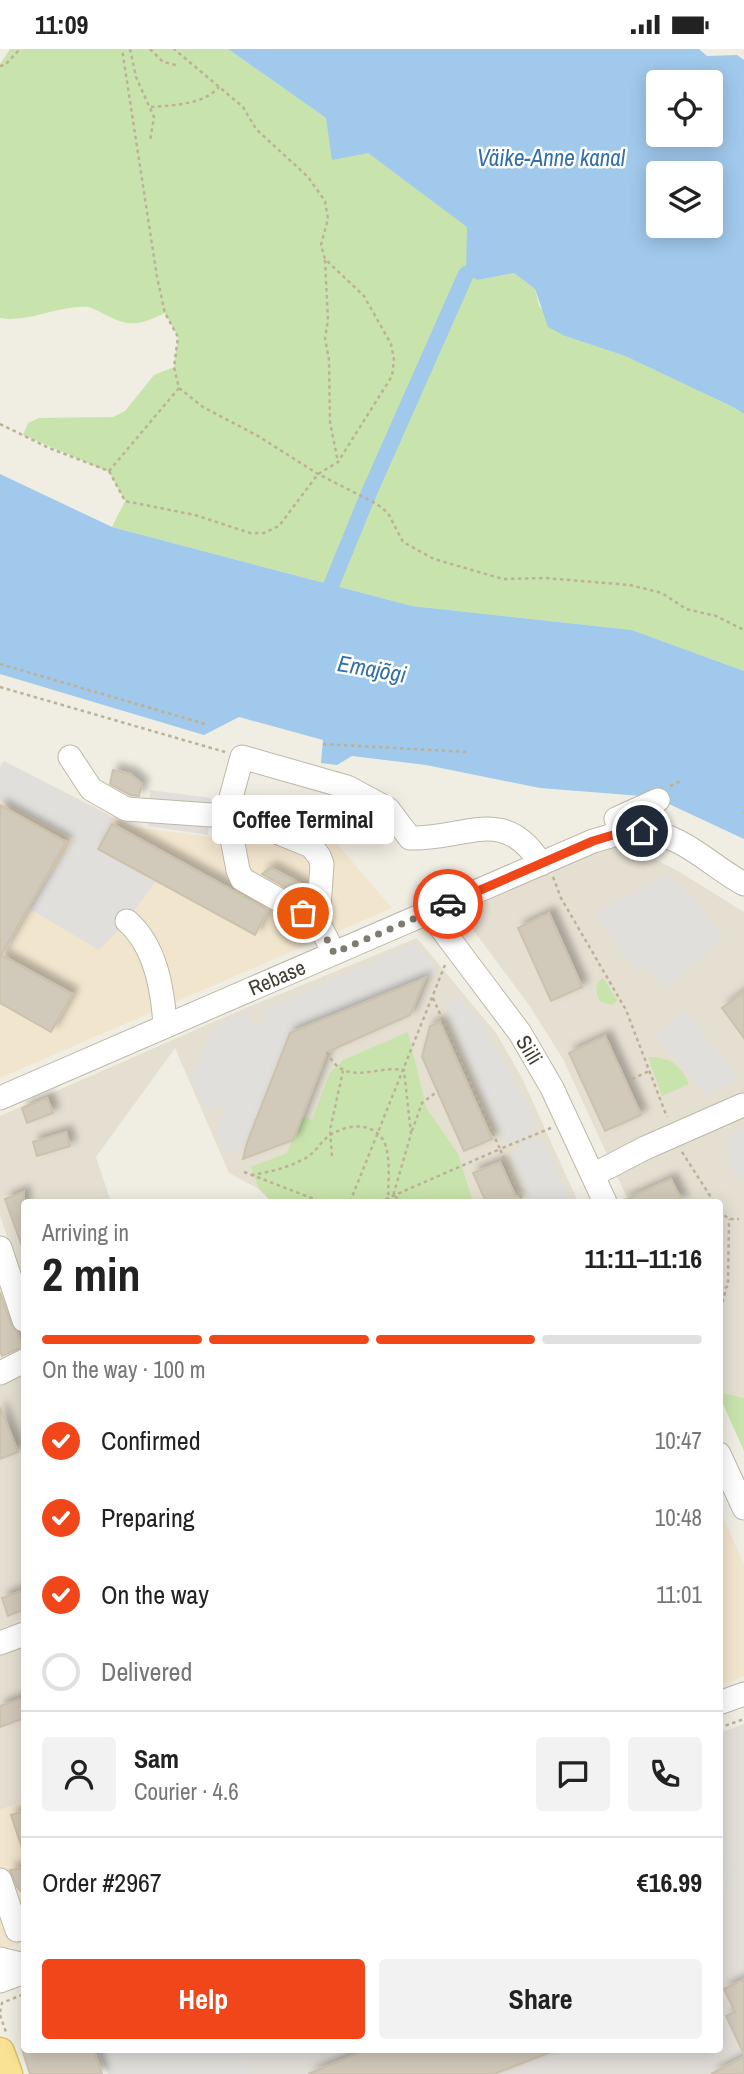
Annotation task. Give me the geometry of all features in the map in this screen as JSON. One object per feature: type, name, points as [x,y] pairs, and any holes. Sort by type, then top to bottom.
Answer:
[{"type":"main road","points":[[0,2052],[8,2074]]},
{"type":"street","points":[[70,757],[91,789],[126,809],[211,815],[227,812],[312,846],[322,864],[318,922],[334,953]]},
{"type":"street","points":[[318,922],[242,879],[227,812],[242,757],[347,787],[388,809],[410,838],[494,829],[513,833],[543,862]]},
{"type":"street","points":[[623,832],[616,819],[658,800]]},
{"type":"street","name":"Rebase","points":[[0,1098],[543,862],[593,841],[623,832],[642,831],[674,838],[744,884]]},
{"type":"street","name":"Siili","points":[[429,912],[520,1033],[552,1088],[604,1199]]},
{"type":"street","points":[[127,921],[140,935],[150,953],[163,996],[164,1026]]},
{"type":"street","points":[[593,1175],[743,1105]]},
{"type":"street","points":[[0,1248],[21,1311]]},
{"type":"street","points":[[0,1373],[21,1362]]},
{"type":"street","points":[[723,1463],[744,1508]]},
{"type":"street","points":[[0,1643],[21,1635]]},
{"type":"street","points":[[723,1702],[744,1694]]},
{"type":"street","points":[[0,1880],[18,1930],[21,1929]]},
{"type":"street","points":[[0,1959],[21,1964]]},
{"type":"street","points":[[0,1982],[21,1973]]},
{"type":"path","points":[[0,66],[5,65],[20,49]]},
{"type":"path","points":[[150,141],[154,117],[136,78],[130,49],[123,50],[157,277],[165,313],[178,337],[174,367],[180,388],[203,407],[258,436],[318,474],[377,504],[388,513],[404,543],[434,559],[503,579],[545,577],[630,585],[662,593],[686,609],[716,616],[744,630]]},
{"type":"path","points":[[150,49],[163,62],[176,65]]},
{"type":"path","points":[[174,49],[243,107],[256,129],[308,177],[325,201],[328,219],[321,245],[325,259],[328,321],[325,338],[329,360],[330,422],[338,462]]},
{"type":"path","points":[[151,107],[200,99],[212,94],[220,86]]},
{"type":"path","points":[[0,424],[49,448],[109,471],[125,501],[195,515],[250,533],[264,533],[279,526],[318,474],[338,462],[392,376],[394,359],[391,344],[364,296],[325,259]]},
{"type":"path","points":[[109,471],[180,388]]},
{"type":"path","points":[[0,664],[205,723]]},
{"type":"path","points":[[0,687],[242,757]]},
{"type":"path","points":[[323,744],[468,752]]},
{"type":"path","points":[[543,862],[626,1010],[674,1136],[688,1164],[712,1199]]},
{"type":"path","points":[[351,1199],[446,961]]},
{"type":"path","points":[[433,996],[522,1199]]},
{"type":"path","points":[[327,1052],[331,1061],[343,1071],[362,1073],[387,1069],[404,1070]]},
{"type":"path","points":[[404,1070],[411,1135]]},
{"type":"path","points":[[332,1156],[330,1135],[333,1108],[343,1071]]},
{"type":"path","points":[[632,1079],[649,1071]]},
{"type":"path","points":[[390,1199],[422,1103],[438,1091]]},
{"type":"path","points":[[251,1175],[289,1166],[304,1159],[330,1135],[344,1128],[368,1127],[379,1133],[388,1158],[390,1199]]},
{"type":"path","points":[[390,1199],[554,1127]]},
{"type":"path","points":[[244,1172],[314,1199]]},
{"type":"path","points":[[723,1214],[729,1219],[739,1219]]},
{"type":"path","points":[[723,1301],[726,1289],[729,1219]]},
{"type":"path","points":[[723,1727],[744,1719]]},
{"type":"path","points":[[0,2012],[2,2003],[21,1995]]},
{"type":"shaded area","points":[[4,761],[134,827],[220,838],[241,795],[307,809],[392,908],[0,1078],[0,767]]},
{"type":"shaded area","points":[[4,761],[114,818],[98,849],[156,881],[127,921],[99,950],[28,908],[74,839],[0,800],[0,767]]},
{"type":"shaded area","points":[[150,790],[211,798],[208,835],[148,826]]},
{"type":"shaded area","points":[[626,844],[678,871],[744,912],[744,1398],[723,1393],[723,1199],[628,1199],[563,1059],[529,1005],[462,915],[537,873],[586,853]]},
{"type":"shaded area","points":[[668,874],[697,902],[723,938],[665,988],[645,967],[635,972],[595,913]]},
{"type":"shaded area","points":[[417,938],[496,1033],[522,1078],[577,1199],[269,1199],[259,1189],[229,1173],[175,1048],[96,1157],[110,1199],[21,1199],[21,1280],[0,1215],[0,1116],[236,1012]]},
{"type":"shaded area","points":[[415,943],[437,970],[433,975],[290,1033],[247,1143],[226,1156],[216,1133],[225,1108],[219,1105],[206,1111],[191,1079],[213,1027],[248,1011],[252,1023],[263,1026],[260,1012]]},
{"type":"shaded area","points":[[462,998],[467,1009],[482,1022],[491,1044],[500,1052],[521,1099],[525,1098],[538,1127],[529,1132],[534,1145],[543,1141],[569,1199],[531,1199],[510,1153],[520,1148],[515,1139],[505,1144],[444,1005]]},
{"type":"shaded area","points":[[684,1010],[739,1076],[732,1083],[717,1088],[707,1096],[655,1036]]},
{"type":"shaded area","points":[[744,1128],[744,1176],[734,1177],[725,1138]]},
{"type":"shaded area","points":[[21,1374],[21,1627],[0,1636],[0,1384]]},
{"type":"shaded area","points":[[723,1517],[744,1564],[744,1676],[723,1684]]},
{"type":"shaded area","points":[[21,1644],[21,1802],[0,1810],[0,1652]]},
{"type":"shaded area","points":[[744,1724],[744,2074],[250,2074],[242,2053],[723,2053],[723,1732]]},
{"type":"shaded area","points":[[21,1802],[21,1943],[8,1948],[0,1945],[0,1810]]},
{"type":"shaded area","points":[[723,1840],[740,1882],[723,1889]]},
{"type":"shaded area","points":[[100,2053],[242,2053],[250,2074],[108,2074]]},
{"type":"green space","points":[[10,49],[228,49],[326,118],[368,153],[468,227],[478,280],[514,273],[535,289],[539,306],[565,336],[625,356],[744,414],[744,671],[632,630],[412,606],[112,527],[125,501],[109,472],[23,435],[28,423],[39,418],[113,417],[125,411],[154,375],[174,367],[178,337],[165,313],[136,323],[116,320],[88,307],[22,318],[0,318],[0,64]]},
{"type":"green space","points":[[603,978],[617,1000],[613,1005],[601,1002],[598,996],[596,989]]},
{"type":"green space","points":[[408,1032],[426,1107],[458,1154],[472,1199],[269,1199],[259,1189],[251,1167],[287,1153],[302,1116],[312,1120],[330,1073],[343,1060]]},
{"type":"green space","points":[[648,1057],[662,1058],[673,1063],[682,1071],[689,1084],[662,1096]]},
{"type":"green space","points":[[723,1393],[744,1398],[744,1451],[723,1404]]},
{"type":"water","name":"Väike-Anne kanal","points":[[228,49],[699,49],[707,56],[737,55],[744,60],[744,414],[625,356],[565,336],[548,327],[535,289],[514,273],[478,280],[466,274],[467,227],[368,153],[332,160],[326,118]]},
{"type":"water","name":"Emajõgi","points":[[0,474],[112,527],[412,606],[632,630],[744,671],[744,839],[654,797],[540,788],[426,765],[352,756],[337,765],[321,763],[323,740],[239,717],[204,735],[0,674]]},
{"type":"building","points":[[113,770],[130,774],[142,784],[139,796],[130,795],[110,784]]},
{"type":"building","points":[[0,805],[66,842],[1,955],[72,994],[51,1032],[0,1003]]},
{"type":"building","points":[[112,824],[268,910],[255,935],[98,849]]},
{"type":"building","points":[[273,869],[306,887],[306,899],[262,874]]},
{"type":"building","points":[[549,913],[582,987],[551,1001],[518,928]]},
{"type":"building","points":[[425,978],[410,1015],[327,1052],[293,1140],[243,1159],[290,1033]]},
{"type":"building","points":[[744,992],[744,1038],[722,1008]]},
{"type":"building","points":[[440,1022],[492,1139],[464,1151],[422,1057],[430,1026]]},
{"type":"building","points":[[605,1036],[641,1115],[605,1131],[569,1053]]},
{"type":"building","points":[[47,1098],[53,1113],[27,1123],[22,1108]]},
{"type":"building","points":[[66,1132],[70,1146],[37,1156],[33,1142]]},
{"type":"building","points":[[500,1162],[517,1199],[485,1199],[473,1173]]},
{"type":"building","points":[[671,1179],[681,1199],[627,1199]]},
{"type":"building","points":[[24,1192],[24,1199],[21,1199],[21,1243],[5,1199]]},
{"type":"building","points":[[0,1292],[21,1347],[2,1356]]},
{"type":"building","points":[[0,1407],[18,1452],[0,1459]]},
{"type":"building","points":[[21,1591],[21,1610],[8,1616],[2,1598]]},
{"type":"building","points":[[21,1699],[21,1719],[0,1727],[0,1706]]},
{"type":"building","points":[[21,1812],[21,1845],[11,1815]]},
{"type":"building","points":[[21,1868],[21,1892],[17,1887],[10,1870]]},
{"type":"building","points":[[744,1979],[744,2054],[726,2016],[735,2012],[724,1989]]},
{"type":"building","points":[[23,2053],[94,2053],[102,2074],[30,2074]]},
{"type":"building","points":[[359,2053],[548,2053],[494,2074],[308,2074]]},
{"type":"building","points":[[744,2057],[744,2074],[711,2074]]},
{"type":"waterway","points":[[324,603],[368,495],[466,274]]},
{"type":"way so far","points":[[303,913],[318,922],[334,953],[448,904]]},
{"type":"place","name":"Coffee Terminal","points":[[303,913]]},
{"type":"route","points":[[448,904],[593,841],[623,832],[642,831]]}]
